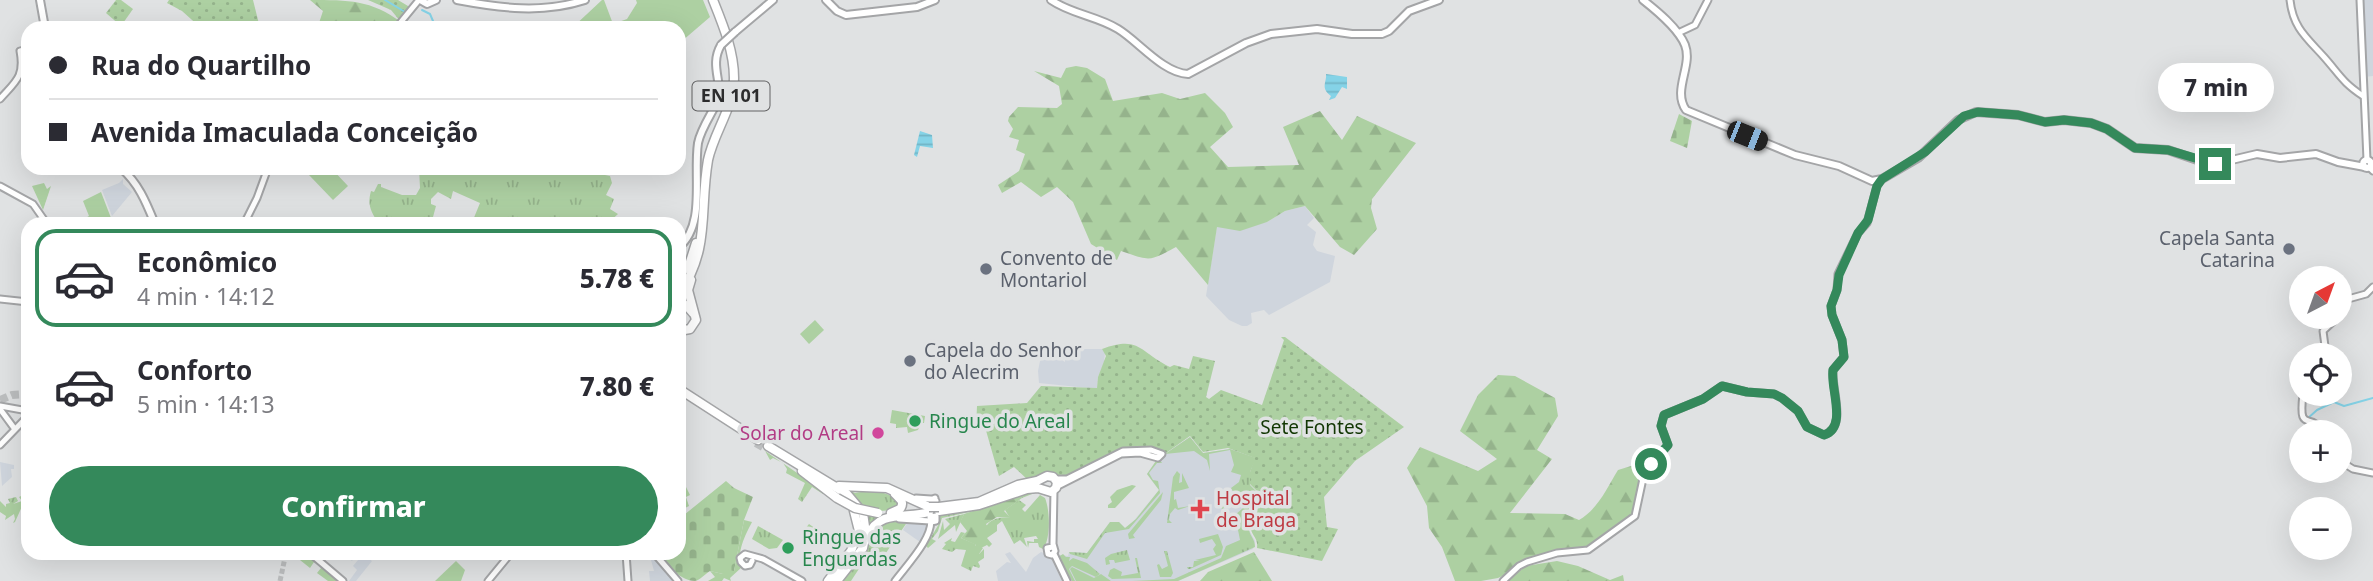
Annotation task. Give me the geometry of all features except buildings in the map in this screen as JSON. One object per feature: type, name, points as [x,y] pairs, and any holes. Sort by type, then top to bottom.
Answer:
[{"type":"highway","name":"EN 101","points":[[686,284],[693,272],[701,247],[708,160],[734,83],[730,48],[712,0]]},
{"type":"highway","name":"EN 101","points":[[686,274],[696,243],[704,158],[729,83],[726,50],[712,0]]},
{"type":"highway","points":[[686,268],[696,243]]},
{"type":"highway","points":[[686,329],[690,329],[696,320],[688,290],[693,272]]},
{"type":"highway","points":[[686,306],[694,317],[686,328]]},
{"type":"highway","points":[[686,393],[757,442],[686,394]]},
{"type":"highway","points":[[767,447],[851,497],[863,513],[866,536],[860,548],[863,526],[853,504],[767,447]]},
{"type":"highway","points":[[802,471],[837,498],[855,508],[880,516],[979,505],[1022,490],[1051,488]]},
{"type":"highway","points":[[891,513],[933,512],[979,502],[1049,475],[1051,488]]},
{"type":"highway","points":[[1042,479],[1040,484],[1051,488]]},
{"type":"highway","points":[[830,484],[896,491],[933,512]]},
{"type":"highway","points":[[854,493],[859,490],[878,490],[895,494],[933,512]]},
{"type":"highway","points":[[834,581],[846,568],[880,516],[900,509],[901,500],[895,494]]},
{"type":"highway","points":[[854,510],[860,548]]},
{"type":"highway","points":[[834,581],[859,531]]},
{"type":"highway","points":[[834,581],[863,554],[870,532]]},
{"type":"main road","points":[[40,0],[44,21]]},
{"type":"main road","points":[[419,0],[427,4],[436,0]]},
{"type":"main road","points":[[457,0],[526,9],[557,7],[585,0]]},
{"type":"main road","points":[[476,0],[526,6],[575,0]]},
{"type":"main road","name":"EN 101","points":[[686,241],[694,225],[698,143],[719,98],[715,63],[721,45],[773,0]]},
{"type":"main road","points":[[826,0],[837,11],[846,15],[916,7],[934,0]]},
{"type":"main road","points":[[1051,0],[1062,7],[1115,27],[1153,58],[1188,74],[1246,43],[1271,34],[1317,29],[1352,34],[1382,34],[1389,31],[1409,11],[1439,0]]},
{"type":"main road","points":[[1643,0],[1678,33],[1687,53],[1681,94],[1681,103],[1686,110],[1795,155],[1839,166],[1876,184],[1925,152],[1958,120],[1976,112],[2018,115],[2045,122],[2064,120],[2091,123],[2107,129],[2135,148],[2168,150],[2209,164],[2257,153],[2280,158],[2316,154],[2356,166],[2369,164]]},
{"type":"main road","points":[[127,175],[142,192],[152,217]]},
{"type":"street","points":[[402,21],[419,0]]},
{"type":"street","points":[[1678,33],[1695,25],[1708,0]]},
{"type":"street","points":[[2290,0],[2298,26],[2308,42],[2346,85],[2363,96]]},
{"type":"street","points":[[2360,0],[2363,96],[2369,164]]},
{"type":"street","points":[[413,9],[427,4]]},
{"type":"street","points":[[0,99],[19,76],[21,68]]},
{"type":"street","points":[[248,217],[265,175]]},
{"type":"street","points":[[1503,581],[1527,562],[1557,553],[1588,550],[1636,516],[1644,474],[1668,445],[1661,426],[1662,419],[1670,411],[1703,399],[1725,386],[1782,398],[1798,411],[1807,427],[1824,435],[1830,433],[1837,422],[1832,374],[1842,362],[1844,353],[1831,306],[1839,275],[1858,233],[1867,223],[1876,184]]},
{"type":"street","points":[[0,186],[33,204],[42,217]]},
{"type":"street","points":[[2352,298],[2366,294],[2373,287]]},
{"type":"street","points":[[0,299],[21,301]]},
{"type":"street","points":[[0,408],[21,411]]},
{"type":"street","points":[[0,408],[12,424]]},
{"type":"street","points":[[12,409],[7,412],[12,424]]},
{"type":"street","points":[[0,443],[12,424],[21,418]]},
{"type":"street","points":[[1066,581],[1049,542],[1051,488],[1117,456],[1133,452],[1152,452]]},
{"type":"street","points":[[2352,468],[2373,473]]},
{"type":"street","points":[[897,581],[928,537],[933,512]]},
{"type":"street","points":[[751,558],[763,559],[802,581]]},
{"type":"street","points":[[317,560],[343,581]]},
{"type":"street","points":[[488,581],[505,560]]},
{"type":"street","points":[[626,560],[628,581]]},
{"type":"street","points":[[660,560],[678,581]]},
{"type":"shaded area","points":[[2362,0],[2373,0],[2373,76],[2364,77]]},
{"type":"shaded area","points":[[123,179],[123,184],[132,192],[112,216],[102,190]]},
{"type":"shaded area","points":[[1305,206],[1314,218],[1307,225],[1316,232],[1313,245],[1317,251],[1335,256],[1330,282],[1269,315],[1264,310],[1251,313],[1252,323],[1247,326],[1229,320],[1206,296],[1217,226],[1267,222],[1285,211]]},
{"type":"shaded area","points":[[1102,349],[1105,353],[1097,389],[1039,383],[1040,361],[1044,358],[1040,351],[1046,350],[1065,362],[1066,350]]},
{"type":"shaded area","name":"Hospital de Braga","points":[[1190,437],[1203,453],[1230,449],[1256,458],[1250,472],[1250,485],[1264,499],[1249,523],[1249,530],[1255,541],[1253,549],[1178,581],[1072,581],[1060,555],[1068,556],[1069,552],[1087,553],[1110,522],[1119,522],[1125,528],[1132,523],[1159,490],[1147,474],[1156,461],[1162,461],[1166,453]]},
{"type":"shaded area","points":[[0,462],[14,465],[14,469],[11,469],[12,477],[2,486]]},
{"type":"shaded area","points":[[907,523],[930,523],[920,542],[903,530]]},
{"type":"shaded area","points":[[1010,552],[1026,572],[1033,558],[1041,552],[1044,553],[1052,560],[1062,581],[998,581],[996,571],[1007,562],[1011,563],[1005,554]]},
{"type":"shaded area","points":[[358,560],[372,561],[356,581],[349,581],[357,570],[353,566]]},
{"type":"shaded area","points":[[651,560],[657,560],[674,579],[650,581],[649,571],[654,571]]},
{"type":"green space","points":[[116,0],[121,0],[133,9],[125,21],[115,21],[106,13]]},
{"type":"green space","points":[[169,0],[253,0],[258,21],[193,21],[167,3]]},
{"type":"green space","points":[[310,0],[336,0],[369,5],[399,21],[320,21],[323,11]]},
{"type":"green space","points":[[368,0],[398,0],[413,9],[402,21],[391,10]]},
{"type":"green space","points":[[604,0],[612,21],[580,21]]},
{"type":"green space","points":[[636,0],[703,0],[710,17],[686,38],[686,21],[621,21],[627,19],[637,3]]},
{"type":"green space","points":[[1066,68],[1087,68],[1105,79],[1113,101],[1162,93],[1180,99],[1205,93],[1225,113],[1233,127],[1210,147],[1228,167],[1299,165],[1283,127],[1320,111],[1342,140],[1357,116],[1416,143],[1372,199],[1371,208],[1377,229],[1354,255],[1340,247],[1305,206],[1285,211],[1267,222],[1240,231],[1217,227],[1208,285],[1176,247],[1149,258],[1121,251],[1117,260],[1091,244],[1073,202],[1057,187],[1041,197],[1021,182],[1002,193],[998,185],[1019,171],[1025,154],[1016,150],[1019,140],[1009,137],[1013,129],[1008,121],[1009,117],[1018,107],[1057,108],[1062,104],[1059,86],[1034,71],[1061,78]]},
{"type":"green space","points":[[1679,114],[1692,121],[1687,148],[1670,141]]},
{"type":"green space","points":[[309,175],[338,175],[348,186],[333,200]]},
{"type":"green space","points":[[419,175],[605,175],[610,176],[612,183],[606,195],[614,199],[610,209],[618,214],[615,217],[474,217],[480,203],[453,191],[451,199],[438,192],[431,199],[431,204],[436,206],[433,217],[375,217],[370,208],[371,191],[374,192],[378,184],[402,195],[416,195],[420,188]]},
{"type":"green space","points":[[44,183],[47,189],[51,186],[43,210],[32,186]]},
{"type":"green space","points":[[101,192],[111,217],[87,217],[83,201]]},
{"type":"green space","points":[[815,320],[824,330],[809,344],[800,334]]},
{"type":"green space","name":"Sete Fontes","points":[[1281,337],[1285,337],[1404,427],[1355,461],[1324,497],[1327,527],[1338,529],[1322,561],[1257,548],[1251,521],[1267,497],[1264,498],[1250,484],[1250,472],[1255,458],[1228,448],[1203,452],[1190,436],[1166,453],[1136,447],[1113,454],[1068,478],[1029,481],[1014,467],[999,476],[985,427],[976,428],[977,406],[1027,403],[1041,386],[1097,388],[1106,356],[1102,349],[1124,344],[1139,347],[1170,367],[1174,365],[1189,369],[1193,356],[1215,361],[1206,397],[1209,399],[1221,390],[1262,405],[1284,340]]},
{"type":"green space","points":[[1498,375],[1515,376],[1555,398],[1558,416],[1537,450],[1552,459],[1510,513],[1565,514],[1579,520],[1597,504],[1618,470],[1654,459],[1650,463],[1634,515],[1584,549],[1530,559],[1498,578],[1455,581],[1442,547],[1429,528],[1427,506],[1407,468],[1420,447],[1478,471],[1497,459],[1460,431],[1478,395]]},
{"type":"green space","points":[[892,410],[925,416],[924,423],[921,423],[918,430],[908,433],[907,427],[896,428],[896,424],[890,423]]},
{"type":"green space","points":[[1190,437],[1203,453],[1230,449],[1256,458],[1250,472],[1250,485],[1264,499],[1253,513],[1248,526],[1255,547],[1178,581],[1132,581],[1174,579],[1221,558],[1226,546],[1240,540],[1235,515],[1243,508],[1238,503],[1222,509],[1221,507],[1238,500],[1231,488],[1239,482],[1241,475],[1231,472],[1234,465],[1230,450],[1209,454],[1210,471],[1207,460],[1194,451],[1165,454]]},
{"type":"green space","points":[[1160,460],[1162,463],[1157,463],[1149,473],[1153,480],[1158,481],[1160,493],[1129,529],[1105,533],[1087,559],[1070,554],[1069,552],[1087,553],[1110,522],[1119,522],[1125,528],[1136,519],[1159,490],[1147,474],[1156,461]]},
{"type":"green space","points":[[783,464],[825,492],[823,494],[812,487],[802,502],[798,499],[805,483],[786,473],[787,469]]},
{"type":"green space","points":[[1177,471],[1180,474],[1179,483],[1182,482],[1182,473],[1189,488],[1174,492],[1174,500],[1176,499],[1178,508],[1190,506],[1178,510],[1175,508],[1170,514],[1169,520],[1172,523],[1167,523],[1173,477]]},
{"type":"green space","points":[[726,481],[753,497],[744,520],[734,571],[723,574],[710,571],[695,581],[684,578],[664,562],[662,560],[686,560],[686,513]]},
{"type":"green space","points":[[1136,486],[1115,508],[1108,508],[1112,502],[1110,497],[1117,490]]},
{"type":"green space","points":[[844,488],[856,489],[853,492],[855,493],[874,491],[886,494],[901,503],[895,510],[879,511],[878,515],[908,513],[871,527]]},
{"type":"green space","points":[[1038,491],[1046,496],[1037,492],[1022,498],[1019,495],[983,509],[942,518],[932,539],[936,541],[928,548],[926,546],[940,522],[938,515],[975,509],[1025,492]]},
{"type":"green space","points":[[1163,492],[1161,500],[1133,535],[1135,538],[1129,539],[1128,534]]},
{"type":"green space","points":[[1019,495],[1022,498],[1004,511],[1011,518],[997,517],[986,524],[989,529],[982,535],[978,545],[983,548],[979,554],[980,559],[977,562],[970,561],[968,557],[976,545],[961,538],[967,531],[960,522],[964,514]]},
{"type":"green space","points":[[1040,495],[1045,498],[1049,517],[1043,549],[1038,543],[1029,543],[1028,548],[1027,541],[1034,542],[1034,539],[1038,539],[1036,536],[1024,538],[1027,547],[1020,540],[1014,544],[1002,521],[997,525],[997,531],[987,538],[992,544],[989,547],[987,545],[981,548],[977,545],[991,521],[1010,518],[1005,510],[1019,500],[1026,505],[1022,509],[1025,512]]},
{"type":"green space","points":[[16,497],[18,501],[13,504],[21,501],[21,509],[13,523],[14,514],[5,520],[6,516],[0,512],[0,501],[6,507],[6,504],[10,503],[8,499]]},
{"type":"green space","points":[[964,514],[956,532],[955,525],[938,539],[943,521],[944,530],[950,524],[945,519]]},
{"type":"green space","points":[[744,520],[752,522],[741,550],[742,567],[730,578],[731,581],[724,578],[722,581],[708,581],[715,577],[710,571],[723,574],[724,569],[734,571]]},
{"type":"green space","points":[[891,521],[908,521],[879,563],[876,566],[879,561],[868,555],[851,581],[841,581],[864,554],[875,528]]},
{"type":"green space","points":[[809,524],[822,533],[814,544],[801,534]]},
{"type":"green space","points":[[758,526],[783,540],[777,548],[769,549],[752,539]]},
{"type":"green space","points":[[961,532],[965,533],[961,538],[975,544],[979,554],[984,549],[984,558],[978,562],[979,568],[973,566],[971,571],[961,566],[966,550],[956,549],[952,552],[942,549],[946,544],[944,543],[952,538],[951,541],[955,542]]},
{"type":"green space","points":[[1218,534],[1223,547],[1221,555],[1190,569],[1188,569],[1187,567],[1193,567],[1194,561],[1200,561],[1195,560],[1216,555],[1213,549],[1216,545],[1212,539],[1200,543],[1199,539]]},
{"type":"green space","points":[[1127,550],[1130,560],[1115,563],[1114,560],[1109,560],[1110,564],[1106,565],[1105,558]]},
{"type":"green space","points":[[1164,551],[1167,551],[1173,573],[1171,577],[1160,577],[1157,565],[1162,569],[1168,566]]},
{"type":"green space","points":[[1254,552],[1272,581],[1200,581],[1208,572]]},
{"type":"green space","points":[[1063,554],[1070,557],[1069,561],[1073,558],[1087,563],[1100,574],[1096,577],[1072,566],[1069,569],[1075,581],[1072,581],[1058,557]]},
{"type":"green space","points":[[1135,558],[1141,578],[1112,579],[1108,576],[1114,568],[1122,572],[1121,576],[1138,573]]},
{"type":"green space","points":[[300,560],[314,560],[341,581],[328,581],[317,573],[321,568],[314,562],[310,568]]},
{"type":"green space","points":[[456,561],[465,570],[461,581],[435,581]]},
{"type":"green space","points":[[1557,561],[1578,566],[1610,580],[1623,575],[1624,581],[1506,581],[1526,566]]},
{"type":"green space","points":[[1072,567],[1094,578],[1101,574],[1111,581],[1076,581],[1070,569]]},
{"type":"water","points":[[1326,74],[1347,77],[1347,89],[1342,87],[1335,98],[1329,100],[1331,96],[1325,88]]},
{"type":"water","points":[[920,131],[932,135],[933,148],[920,146],[917,157],[914,155]]},
{"type":"waterway","points":[[385,0],[405,12]]},
{"type":"waterway","points":[[422,10],[430,14],[433,21]]},
{"type":"waterway","points":[[2307,419],[2317,410],[2334,402],[2344,406],[2373,398]]},
{"type":"tunnel","points":[[0,400],[21,394]]},
{"type":"tunnel","points":[[756,443],[766,449]]},
{"type":"tunnel","points":[[280,581],[284,560]]},
{"type":"place","name":"Capela Santa Catarina","points":[[2289,249]]},
{"type":"place","name":"Convento de Montariol","points":[[986,269]]},
{"type":"place","name":"Capela do Senhor do Alecrim","points":[[910,361]]},
{"type":"place","name":"Ringue do Areal","points":[[915,421]]},
{"type":"place","name":"Solar do Areal","points":[[878,433]]},
{"type":"place","name":"Hospital de Braga","points":[[1200,509]]},
{"type":"place","name":"Ringue das Enguardas","points":[[788,548]]},
{"type":"route","points":[[1651,464],[1668,445],[1661,426],[1664,415],[1703,399],[1722,386],[1747,392],[1774,394],[1798,411],[1804,424],[1814,432],[1824,435],[1830,433],[1837,422],[1833,370],[1844,357],[1842,340],[1831,312],[1840,270],[1858,233],[1867,223],[1879,182],[1918,158],[1964,116],[1978,112],[2018,115],[2045,122],[2064,120],[2091,123],[2107,129],[2135,148],[2168,150],[2215,164]]}]
